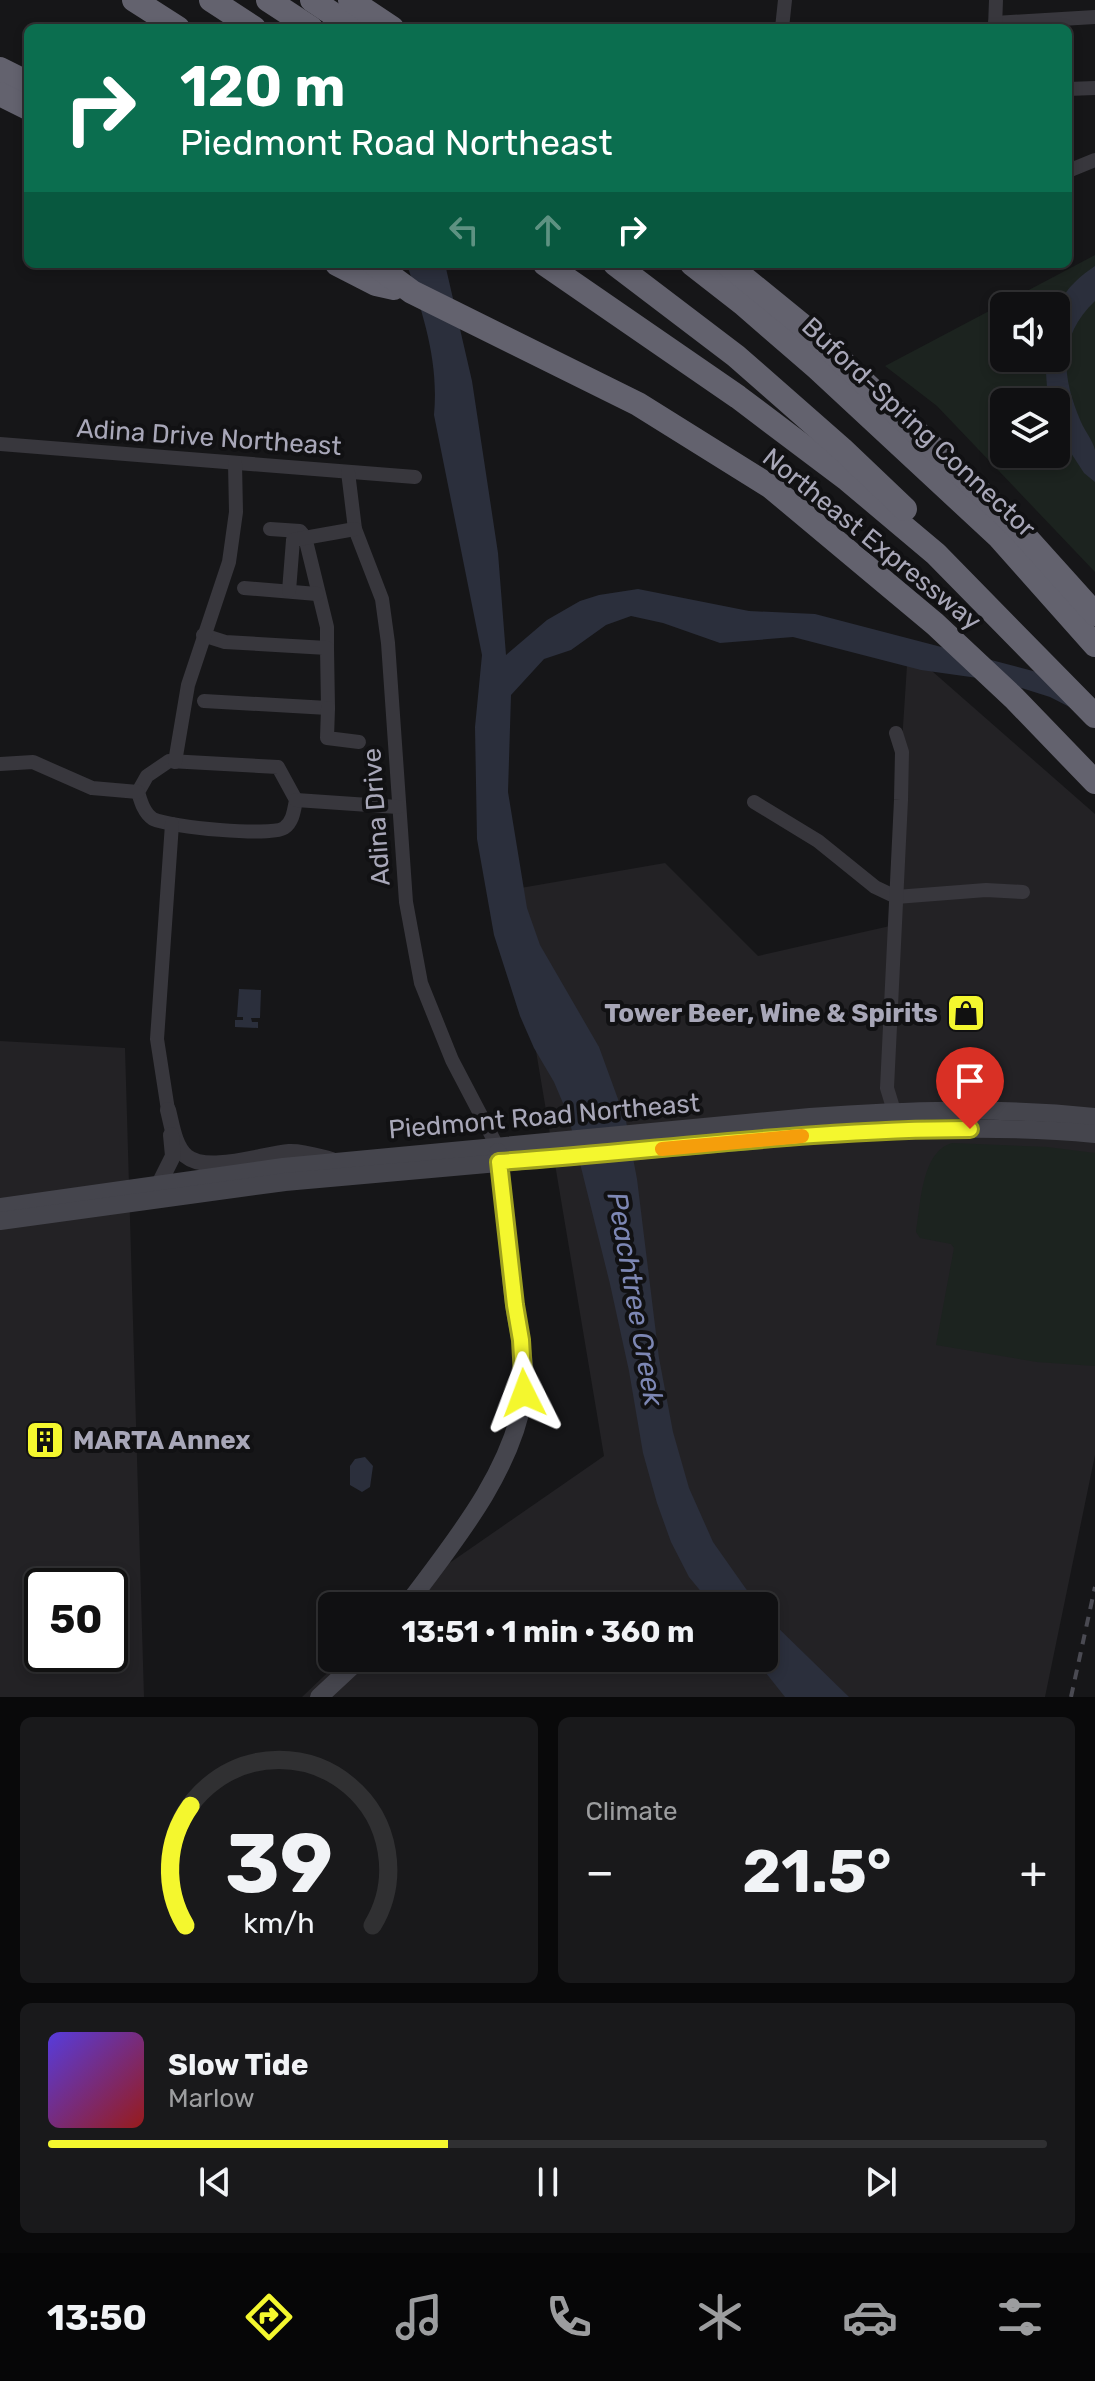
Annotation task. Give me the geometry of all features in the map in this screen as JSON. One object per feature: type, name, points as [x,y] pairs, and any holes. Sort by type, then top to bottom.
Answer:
[{"type":"highway","points":[[134,0],[172,24]]},
{"type":"highway","points":[[211,0],[248,24]]},
{"type":"highway","points":[[268,0],[303,23]]},
{"type":"highway","points":[[312,0],[348,24]]},
{"type":"highway","points":[[350,0],[386,24]]},
{"type":"highway","points":[[0,69],[24,81]]},
{"type":"highway","points":[[0,94],[24,106]]},
{"type":"highway","name":"Northeast Expressway","points":[[352,268],[375,274],[638,404],[771,487],[876,572],[1014,698],[1095,782]]},
{"type":"highway","name":"Northeast Expressway","points":[[551,268],[738,397],[848,480],[936,554],[1095,716]]},
{"type":"highway","points":[[620,268],[736,356],[821,430],[903,506],[936,554]]},
{"type":"highway","points":[[678,268],[817,368]]},
{"type":"highway","name":"Buford-Spring Connector","points":[[697,268],[817,368],[999,537],[1083,610]]},
{"type":"highway","name":"Buford-Spring Connector","points":[[732,268],[813,334],[1015,525],[1083,610],[1095,645]]},
{"type":"main road","name":"Piedmont Road Northeast","points":[[693,1138],[894,1111],[1038,1111],[1095,1117]]},
{"type":"main road","name":"Piedmont Road Northeast","points":[[0,1207],[338,1161],[498,1154],[693,1138],[901,1129],[1045,1129],[1095,1134]]},
{"type":"main road","name":"Piedmont Road Northeast","points":[[0,1221],[498,1154]]},
{"type":"main road","points":[[417,1592],[453,1544],[506,1455],[524,1393],[521,1340],[498,1154]]},
{"type":"main road","points":[[319,1697],[346,1672]]},
{"type":"street","points":[[782,24],[785,0]]},
{"type":"street","points":[[995,24],[996,0]]},
{"type":"street","points":[[1008,24],[1095,17]]},
{"type":"street","points":[[1072,89],[1095,88]]},
{"type":"street","points":[[1072,169],[1095,160]]},
{"type":"street","name":"Adina Drive Northeast","points":[[0,444],[415,477]]},
{"type":"street","points":[[175,762],[188,685],[229,562],[236,512],[235,463]]},
{"type":"street","name":"Adina Drive","points":[[348,472],[355,529],[382,599],[388,643],[406,902],[421,983],[452,1060],[498,1154]]},
{"type":"street","points":[[270,529],[300,531],[305,537],[327,627],[327,738],[359,742]]},
{"type":"street","points":[[289,591],[293,540],[355,529]]},
{"type":"street","points":[[244,588],[317,594]]},
{"type":"street","points":[[203,635],[225,642],[327,648]]},
{"type":"street","points":[[204,701],[328,708]]},
{"type":"street","points":[[894,1111],[887,1088],[902,752],[896,733]]},
{"type":"street","points":[[0,764],[33,762],[92,788],[138,792]]},
{"type":"street","points":[[175,762],[278,767],[296,800],[292,818],[286,827],[270,832],[172,824],[152,818],[144,809],[138,792],[147,776],[159,765],[175,762]]},
{"type":"street","points":[[296,800],[398,807]]},
{"type":"street","points":[[754,802],[818,841],[875,887],[896,897],[986,890],[1023,892]]},
{"type":"street","points":[[159,1184],[173,1156],[157,1039],[172,824]]},
{"type":"street","points":[[168,1110],[178,1145],[196,1163],[213,1164],[293,1151],[338,1161]]},
{"type":"shaded area","points":[[1095,255],[1095,572],[996,468],[1070,468],[1070,388],[990,388],[990,462],[937,406],[885,366],[990,310],[990,372],[1070,372],[1070,292],[1025,292]]},
{"type":"shaded area","points":[[908,650],[1095,814],[1095,1455],[1045,1697],[302,1697],[328,1672],[778,1672],[778,1592],[413,1592],[425,1580],[604,1456],[509,890],[665,863],[758,956],[890,926]]},
{"type":"shaded area","points":[[0,1041],[125,1048],[144,1697],[0,1697]]},
{"type":"shaded area","points":[[952,1143],[1047,1147],[1095,1153],[1095,1366],[1037,1362],[936,1345],[954,1248],[951,1244],[920,1238],[916,1232],[928,1168],[942,1148]]},
{"type":"water","points":[[1095,266],[1095,301],[1074,329],[1070,340],[1070,292],[1066,292]]},
{"type":"water","name":"Peachtree Creek","points":[[408,268],[446,268],[472,381],[498,553],[506,655],[547,620],[580,601],[638,589],[749,611],[815,614],[1033,671],[1059,680],[1095,720],[1050,697],[999,681],[921,670],[793,637],[720,643],[663,623],[631,616],[606,625],[571,650],[544,659],[511,695],[508,792],[527,908],[540,945],[599,1047],[626,1121],[637,1179],[659,1358],[673,1432],[689,1488],[713,1542],[748,1592],[701,1592],[689,1577],[671,1542],[643,1453],[610,1284],[568,1115],[520,1016],[494,935],[477,839],[475,727],[482,655],[434,415],[434,376],[428,338]]},
{"type":"water","points":[[1046,372],[1067,372],[1070,388],[1047,388]]},
{"type":"water","points":[[1070,389],[1095,450],[1095,482],[1084,473],[1070,452]]},
{"type":"water","points":[[239,989],[261,990],[260,1018],[251,1018],[252,1022],[258,1022],[258,1028],[235,1027],[235,1020],[243,1020],[243,1017],[237,1017]]},
{"type":"water","points":[[365,1457],[373,1466],[370,1487],[362,1492],[350,1485],[350,1466],[355,1459]]},
{"type":"water","points":[[778,1628],[849,1697],[785,1697],[765,1672],[778,1672]]},
{"type":"railway","points":[[1071,1697],[1095,1587]]},
{"type":"slow traffic","points":[[662,1149],[802,1136]]},
{"type":"place","name":"Tower Beer, Wine & Spirits","points":[[966,1013]]},
{"type":"place","name":"MARTA Annex","points":[[45,1440]]},
{"type":"route","points":[[524,1393],[521,1340],[499,1162],[901,1129],[970,1129]]}]
